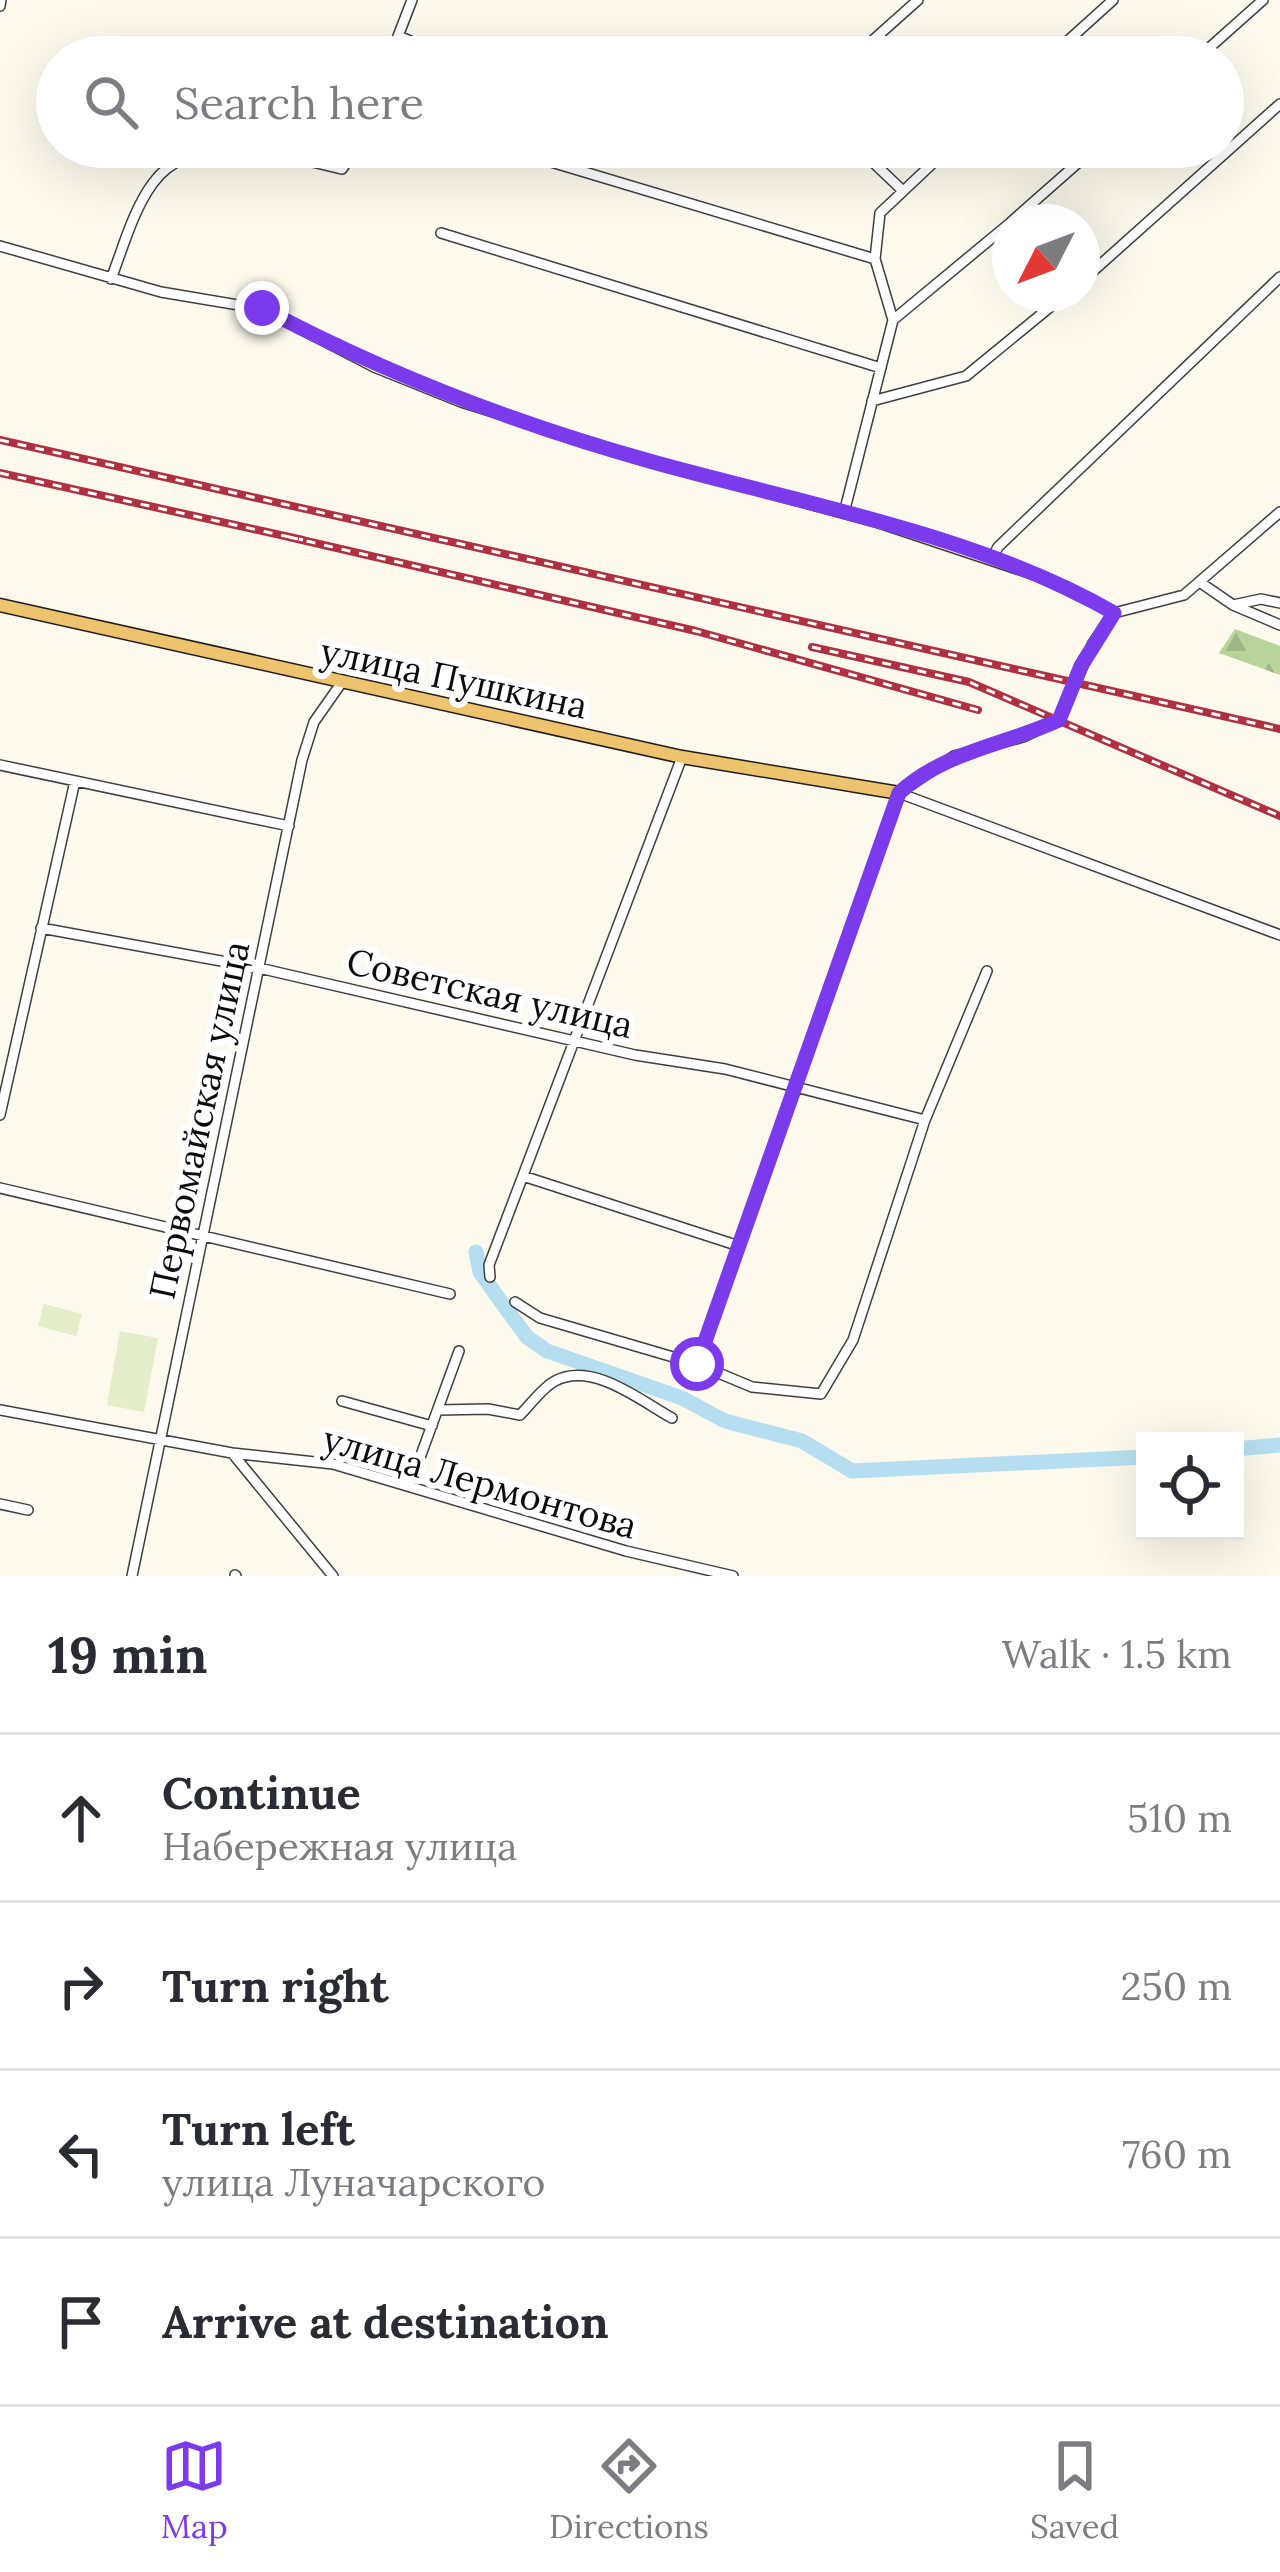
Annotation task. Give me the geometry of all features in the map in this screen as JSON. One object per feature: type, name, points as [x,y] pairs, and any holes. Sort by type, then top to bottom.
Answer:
[{"type":"main road","name":"улица Пушкина","points":[[0,605],[340,685],[682,757],[899,793]]},
{"type":"street","points":[[399,36],[412,0]]},
{"type":"street","points":[[878,36],[918,0]]},
{"type":"street","points":[[1073,36],[1113,0]]},
{"type":"street","points":[[1222,36],[1263,0]]},
{"type":"street","points":[[1244,136],[1280,104]]},
{"type":"street","points":[[111,279],[152,184],[168,168]]},
{"type":"street","points":[[571,168],[875,259]]},
{"type":"street","points":[[879,168],[902,190]]},
{"type":"street","points":[[844,513],[893,320],[875,259],[880,213],[927,168]]},
{"type":"street","points":[[1031,204],[1072,168]]},
{"type":"street","points":[[1100,264],[1208,168]]},
{"type":"street","points":[[441,232],[880,368]]},
{"type":"street","points":[[893,320],[992,238]]},
{"type":"street","points":[[0,246],[111,279],[262,308],[371,366],[461,402],[992,560],[1041,577],[1114,613],[1163,604],[1201,584],[1280,512]]},
{"type":"street","points":[[992,560],[998,547],[1280,277]]},
{"type":"street","points":[[872,401],[966,376],[1044,312]]},
{"type":"street","points":[[1201,584],[1233,605],[1280,625]]},
{"type":"street","points":[[1233,605],[1261,599],[1280,603]]},
{"type":"street","points":[[697,1364],[899,793],[954,756],[1023,737],[1059,720],[1081,666],[1114,613]]},
{"type":"street","name":"Первомайская улица","points":[[133,1576],[308,737],[340,685]]},
{"type":"street","points":[[490,1277],[489,1265],[682,757]]},
{"type":"street","points":[[0,765],[289,826]]},
{"type":"street","points":[[0,1115],[75,781]]},
{"type":"street","points":[[899,793],[1280,935]]},
{"type":"street","name":"Советская улица","points":[[41,928],[259,968],[796,1086],[926,1120]]},
{"type":"street","points":[[515,1302],[553,1322],[697,1364],[752,1387],[821,1394],[853,1340],[926,1120],[987,971]]},
{"type":"street","points":[[526,1177],[740,1246]]},
{"type":"street","points":[[0,1188],[450,1294]]},
{"type":"street","points":[[410,1485],[459,1351]]},
{"type":"street","points":[[438,1410],[488,1408],[520,1415],[554,1381],[578,1375],[608,1382],[672,1418]]},
{"type":"street","points":[[342,1401],[432,1426]]},
{"type":"street","name":"улица Лермонтова","points":[[0,1410],[232,1454],[333,1464],[675,1570],[733,1576]]},
{"type":"street","points":[[232,1454],[333,1576]]},
{"type":"street","points":[[0,1504],[28,1510]]},
{"type":"green space","points":[[1235,629],[1280,646],[1280,675],[1219,653]]},
{"type":"green space","points":[[44,1304],[82,1314],[76,1336],[38,1326]]},
{"type":"green space","points":[[120,1331],[158,1338],[144,1412],[107,1405]]},
{"type":"waterway","points":[[476,1252],[480,1272],[499,1299],[527,1337],[547,1351],[682,1398],[725,1421],[802,1441],[852,1471],[1136,1457]]},
{"type":"waterway","points":[[1244,1448],[1280,1445]]},
{"type":"railway","points":[[0,440],[1280,729]]},
{"type":"railway","points":[[0,473],[303,540]]},
{"type":"railway","points":[[289,537],[696,631],[978,710]]},
{"type":"railway","points":[[812,647],[969,682],[1280,816]]},
{"type":"route","points":[[262,308],[371,366],[461,402],[650,461],[879,523],[1041,577],[1114,613],[1081,666],[1059,720],[1023,737],[954,756],[917,776],[899,793],[697,1364]]}]
